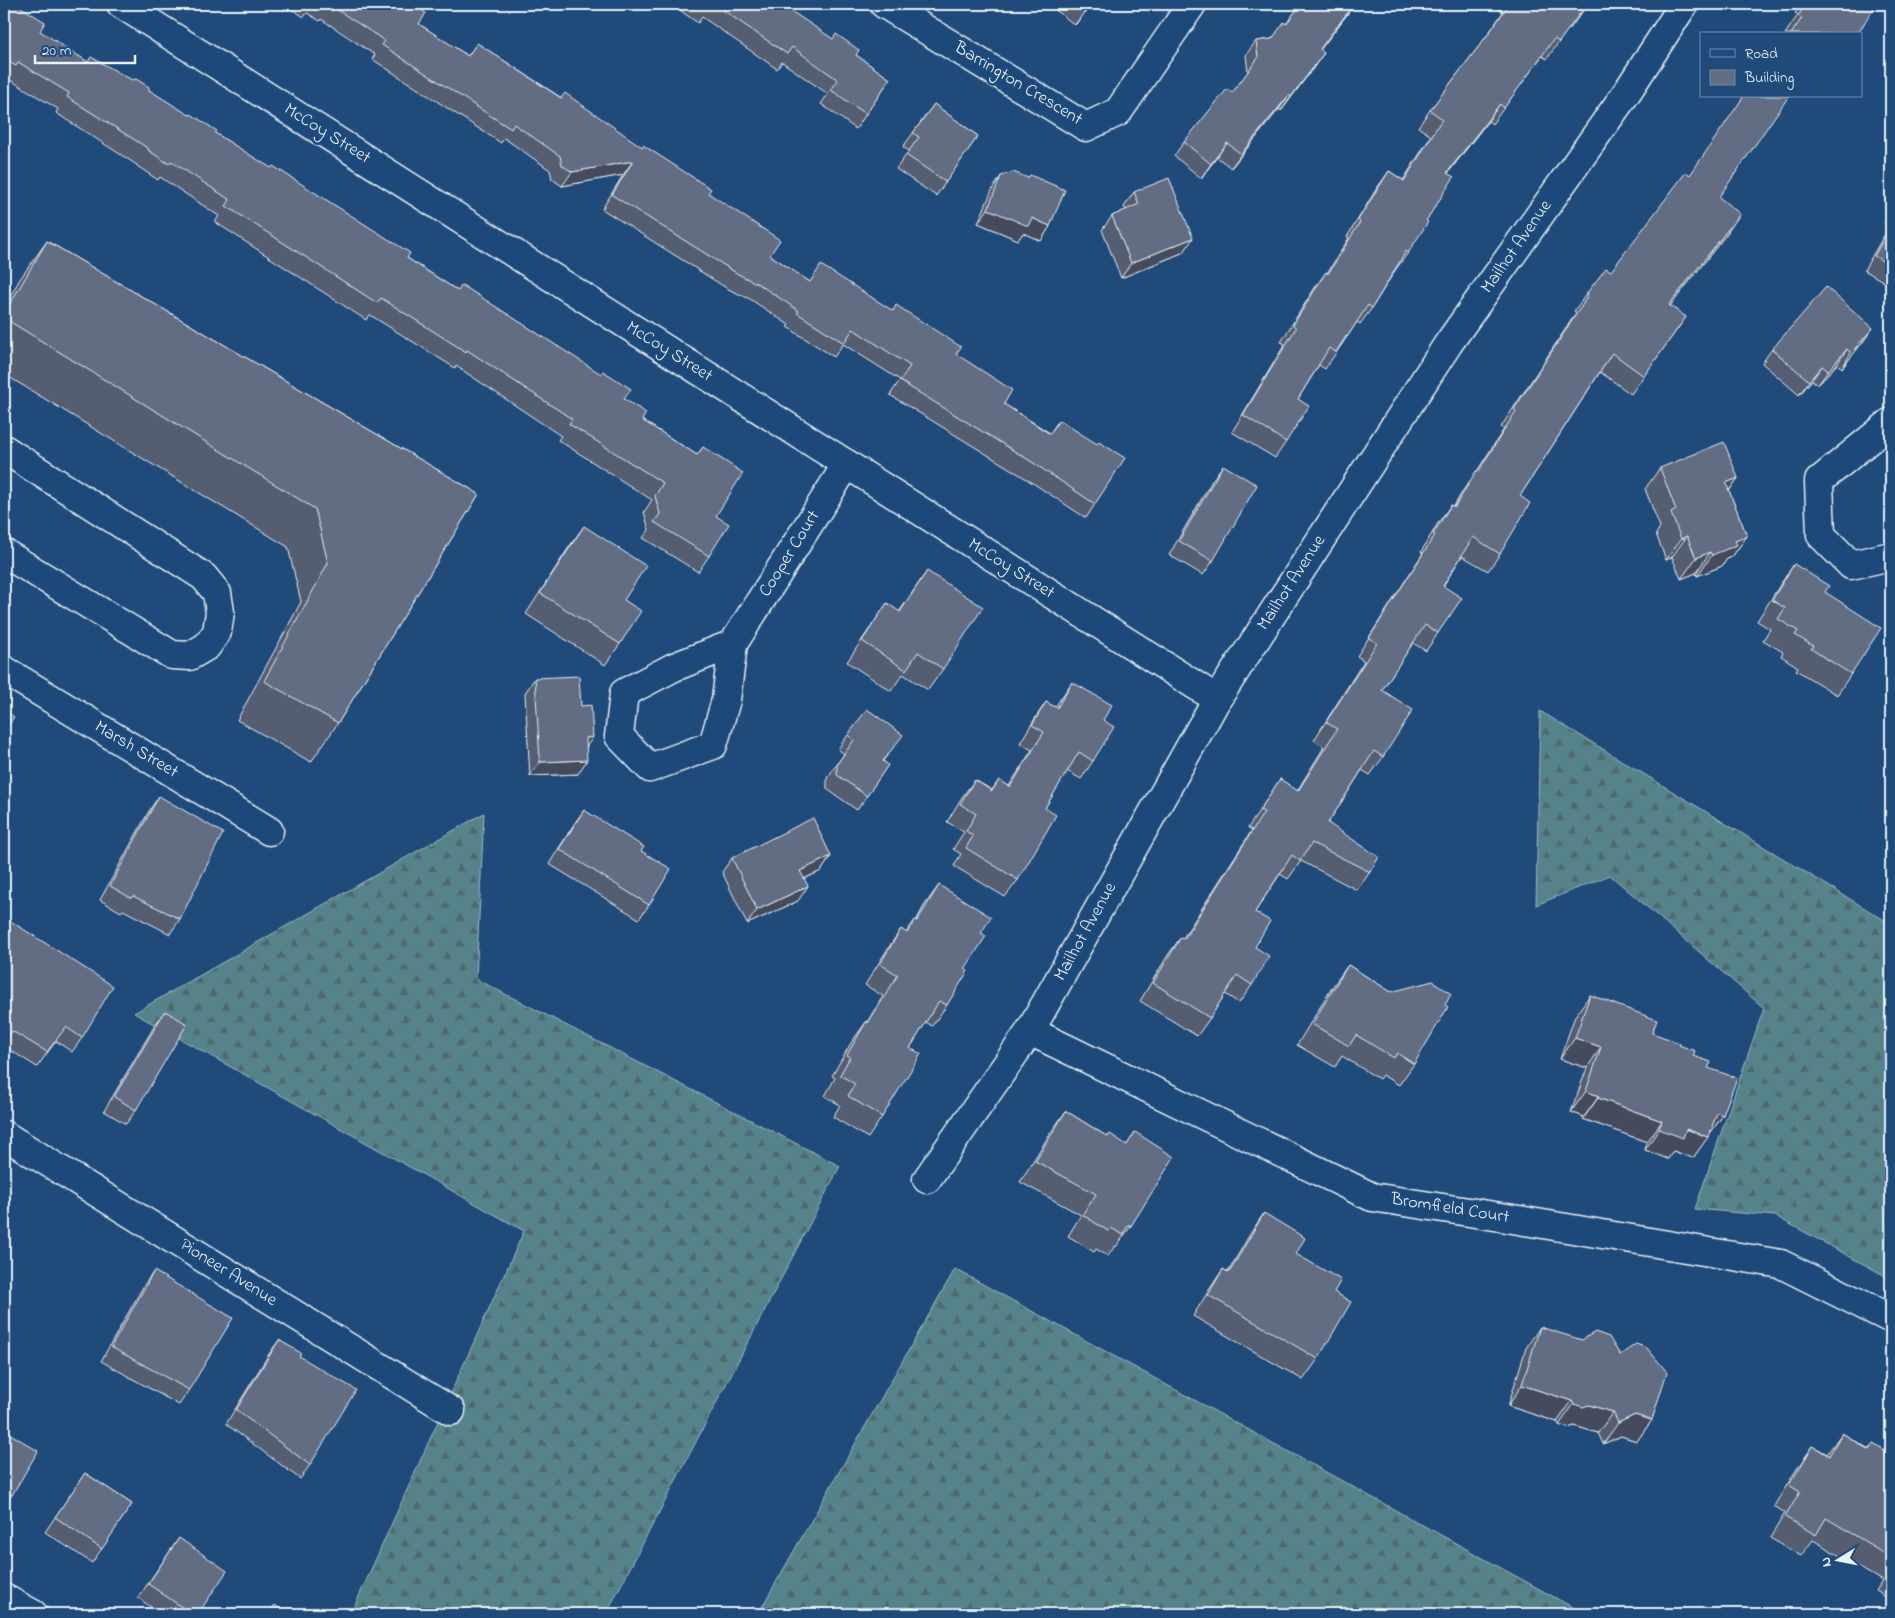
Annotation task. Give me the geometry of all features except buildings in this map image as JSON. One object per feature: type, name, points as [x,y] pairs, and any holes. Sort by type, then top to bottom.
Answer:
[{"type":"street","name":"McCoy Street","points":[[121,4],[1217,699]]},
{"type":"street","name":"Barrington Crescent","points":[[884,4],[1086,127],[1118,112],[1192,4]]},
{"type":"street","name":"Mailhot Avenue","points":[[927,1179],[1030,1031],[1217,699],[1448,344],[1627,92],[1684,4]]},
{"type":"street","points":[[1891,422],[1819,481],[1821,535],[1851,565],[1891,556]]},
{"type":"street","points":[[4,449],[204,577],[217,593],[220,612],[218,632],[207,646],[190,656],[172,654],[4,553]]},
{"type":"street","name":"Cooper Court","points":[[733,644],[674,667],[624,693],[619,736],[650,768],[713,745],[726,700],[733,644],[847,464]]},
{"type":"street","name":"Marsh Street","points":[[4,670],[269,831]]},
{"type":"street","name":"Bromfield Court","points":[[1030,1031],[1372,1197],[1781,1264],[1891,1319]]},
{"type":"street","name":"Pioneer Avenue","points":[[4,1135],[451,1411]]},
{"type":"street","points":[[4,1598],[33,1614]]},
{"type":"green space","points":[[1540,711],[1891,924],[1891,1279],[1775,1216],[1695,1209],[1764,1008],[1610,875],[1536,905]]},
{"type":"green space","points":[[484,813],[476,979],[840,1166],[606,1614],[351,1614],[524,1231],[134,1013]]},
{"type":"green space","points":[[955,1269],[1585,1614],[758,1614]]}]
